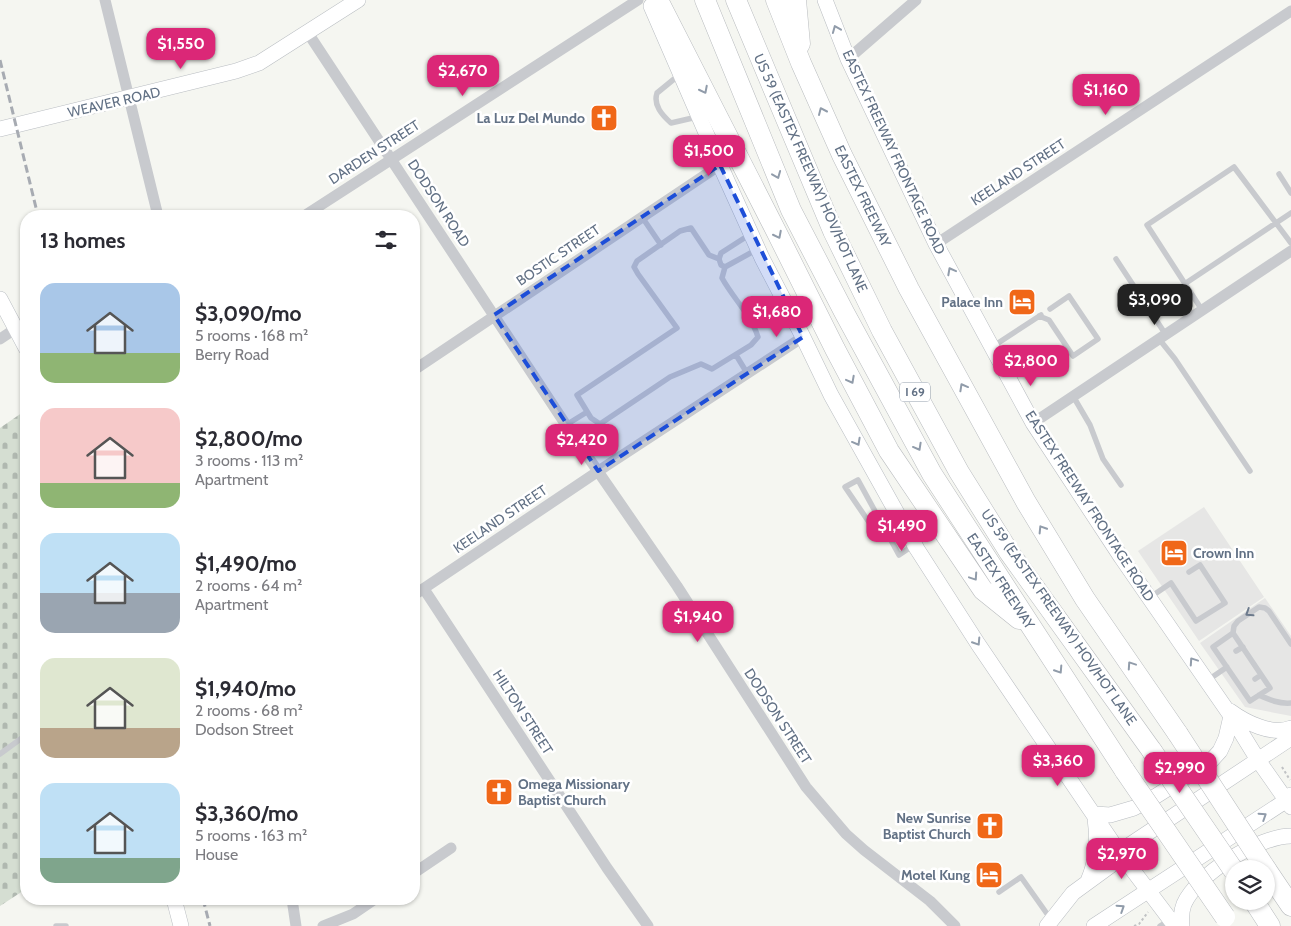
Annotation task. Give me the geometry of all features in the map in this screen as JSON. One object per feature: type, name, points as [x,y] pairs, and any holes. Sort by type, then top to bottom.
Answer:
[{"type":"highway","points":[[658,0],[835,349],[890,451],[983,590],[1032,630]]},
{"type":"highway","name":"EASTEX FREEWAY","points":[[705,0],[791,210],[932,474],[1125,771],[1228,922]]},
{"type":"highway","name":"US 59 (EASTEX FREEWAY) HOV/HOT LANE","points":[[736,0],[833,231],[882,331],[959,472],[1010,552],[1152,751],[1226,860]]},
{"type":"highway","name":"EASTEX FREEWAY","points":[[776,0],[801,63],[842,155],[909,289],[1026,502],[1085,599],[1178,734],[1260,860]]},
{"type":"highway","points":[[796,0],[801,63]]},
{"type":"highway","name":"EASTEX FREEWAY","points":[[1275,882],[1291,906]]},
{"type":"highway","points":[[1260,910],[1270,926]]},
{"type":"main road","name":"WEAVER ROAD","points":[[0,129],[236,71],[259,62],[358,0]]},
{"type":"main road","points":[[649,0],[758,249],[831,395],[901,520],[978,644],[1119,852],[1172,924],[1181,914],[1185,901],[1208,875],[1244,850],[1282,836],[1291,836]]},
{"type":"main road","name":"EASTEX FREEWAY FRONTAGE ROAD","points":[[825,0],[848,59],[936,244],[1033,422],[1258,760],[1290,801]]},
{"type":"main road","points":[[0,299],[20,337]]},
{"type":"main road","points":[[1095,814],[1110,815],[1134,808],[1210,762],[1220,751],[1226,738],[1227,712],[1243,720],[1270,729],[1285,730],[1291,728]]},
{"type":"main road","points":[[1049,923],[1073,893],[1110,866],[1119,852],[1291,738]]},
{"type":"main road","points":[[1094,926],[1290,801]]},
{"type":"main road","points":[[1088,881],[1097,852],[1098,839],[1095,814]]},
{"type":"main road","points":[[176,905],[181,926]]},
{"type":"street","points":[[105,0],[156,210]]},
{"type":"street","name":"DARDEN STREET","points":[[313,210],[638,0]]},
{"type":"street","points":[[848,59],[916,0]]},
{"type":"street","name":"KEELAND STREET","points":[[936,244],[1291,11]]},
{"type":"street","name":"DODSON ROAD","points":[[308,33],[494,315]]},
{"type":"street","name":"BOSTIC STREET","points":[[420,366],[720,165]]},
{"type":"street","points":[[1033,422],[1291,251]]},
{"type":"street","name":"DODSON STREET","points":[[494,315],[566,425],[677,586],[806,787],[846,834],[930,901],[956,926]]},
{"type":"street","points":[[0,339],[16,329]]},
{"type":"street","name":"KEELAND STREET","points":[[420,591],[598,471],[803,337]]},
{"type":"street","name":"HILTON STREET","points":[[420,593],[648,926]]},
{"type":"street","points":[[420,869],[451,848]]},
{"type":"street","points":[[293,905],[296,926]]},
{"type":"street","points":[[323,926],[353,914],[366,905]]},
{"type":"lane","points":[[680,73],[658,93],[656,102],[661,115],[671,123],[699,116]]},
{"type":"lane","points":[[1202,310],[1147,224],[1234,167],[1291,243]]},
{"type":"lane","points":[[1279,174],[1291,193]]},
{"type":"lane","points":[[1186,284],[1291,213]]},
{"type":"lane","points":[[642,217],[661,245]]},
{"type":"lane","points":[[719,259],[709,255],[691,228],[680,231],[637,261],[634,267],[638,274],[677,328],[577,395],[591,418],[600,424],[670,377],[700,364],[712,369],[751,345],[758,337],[755,326],[722,278],[725,267],[758,249]]},
{"type":"lane","points":[[725,267],[721,266],[719,259],[721,253],[751,234]]},
{"type":"lane","points":[[1116,259],[1175,359],[1250,472]]},
{"type":"lane","points":[[992,347],[1040,316],[1049,320],[1072,356],[1098,339],[1069,296],[1050,309]]},
{"type":"lane","points":[[736,355],[747,373]]},
{"type":"lane","points":[[1073,396],[1090,424],[1103,459],[1121,485]]},
{"type":"lane","points":[[566,425],[587,412]]},
{"type":"lane","points":[[901,520],[885,530],[875,531],[845,487],[858,480],[885,530],[899,555],[915,544]]},
{"type":"lane","points":[[1171,584],[1196,622],[1225,603],[1200,565],[1189,572]]},
{"type":"lane","points":[[1149,598],[1177,580]]},
{"type":"lane","points":[[1233,633],[1213,646],[1243,687],[1250,701],[1270,688],[1233,633],[1234,626],[1238,621],[1259,607],[1265,608],[1270,611],[1291,644]]},
{"type":"lane","points":[[1236,651],[1243,647]]},
{"type":"lane","points":[[1246,665],[1252,661]]},
{"type":"lane","points":[[1206,681],[1227,667]]},
{"type":"lane","points":[[1255,679],[1261,675]]},
{"type":"lane","points":[[1259,695],[1271,701],[1285,704],[1291,703]]},
{"type":"lane","points":[[0,754],[20,739]]},
{"type":"lane","points":[[999,892],[1021,877],[1049,923]]},
{"type":"lane","points":[[56,926],[66,926]]},
{"type":"path","points":[[1282,767],[1290,780]]},
{"type":"path","points":[[1134,926],[1139,924],[1148,912]]},
{"type":"highlighted area","points":[[720,165],[803,337],[598,471],[494,315]]},
{"type":"shaded area","points":[[1204,507],[1264,597],[1199,641],[1138,551]]},
{"type":"shaded area","points":[[1265,598],[1291,636],[1291,716],[1245,707],[1200,643]]},
{"type":"green space","points":[[20,414],[20,893],[0,906],[0,428]]},
{"type":"railway","points":[[0,60],[37,210]]},
{"type":"railway","points":[[205,905],[210,926]]},
{"type":"place","name":"La Luz Del Mundo","points":[[604,118]]},
{"type":"place","name":"Palace Inn","points":[[1022,302]]},
{"type":"place","name":"Crown Inn","points":[[1174,553]]},
{"type":"place","name":"Omega Missionary Baptist Church","points":[[499,792]]},
{"type":"place","name":"New Sunrise Baptist Church","points":[[990,826]]},
{"type":"place","name":"Motel Kung","points":[[989,875]]}]
